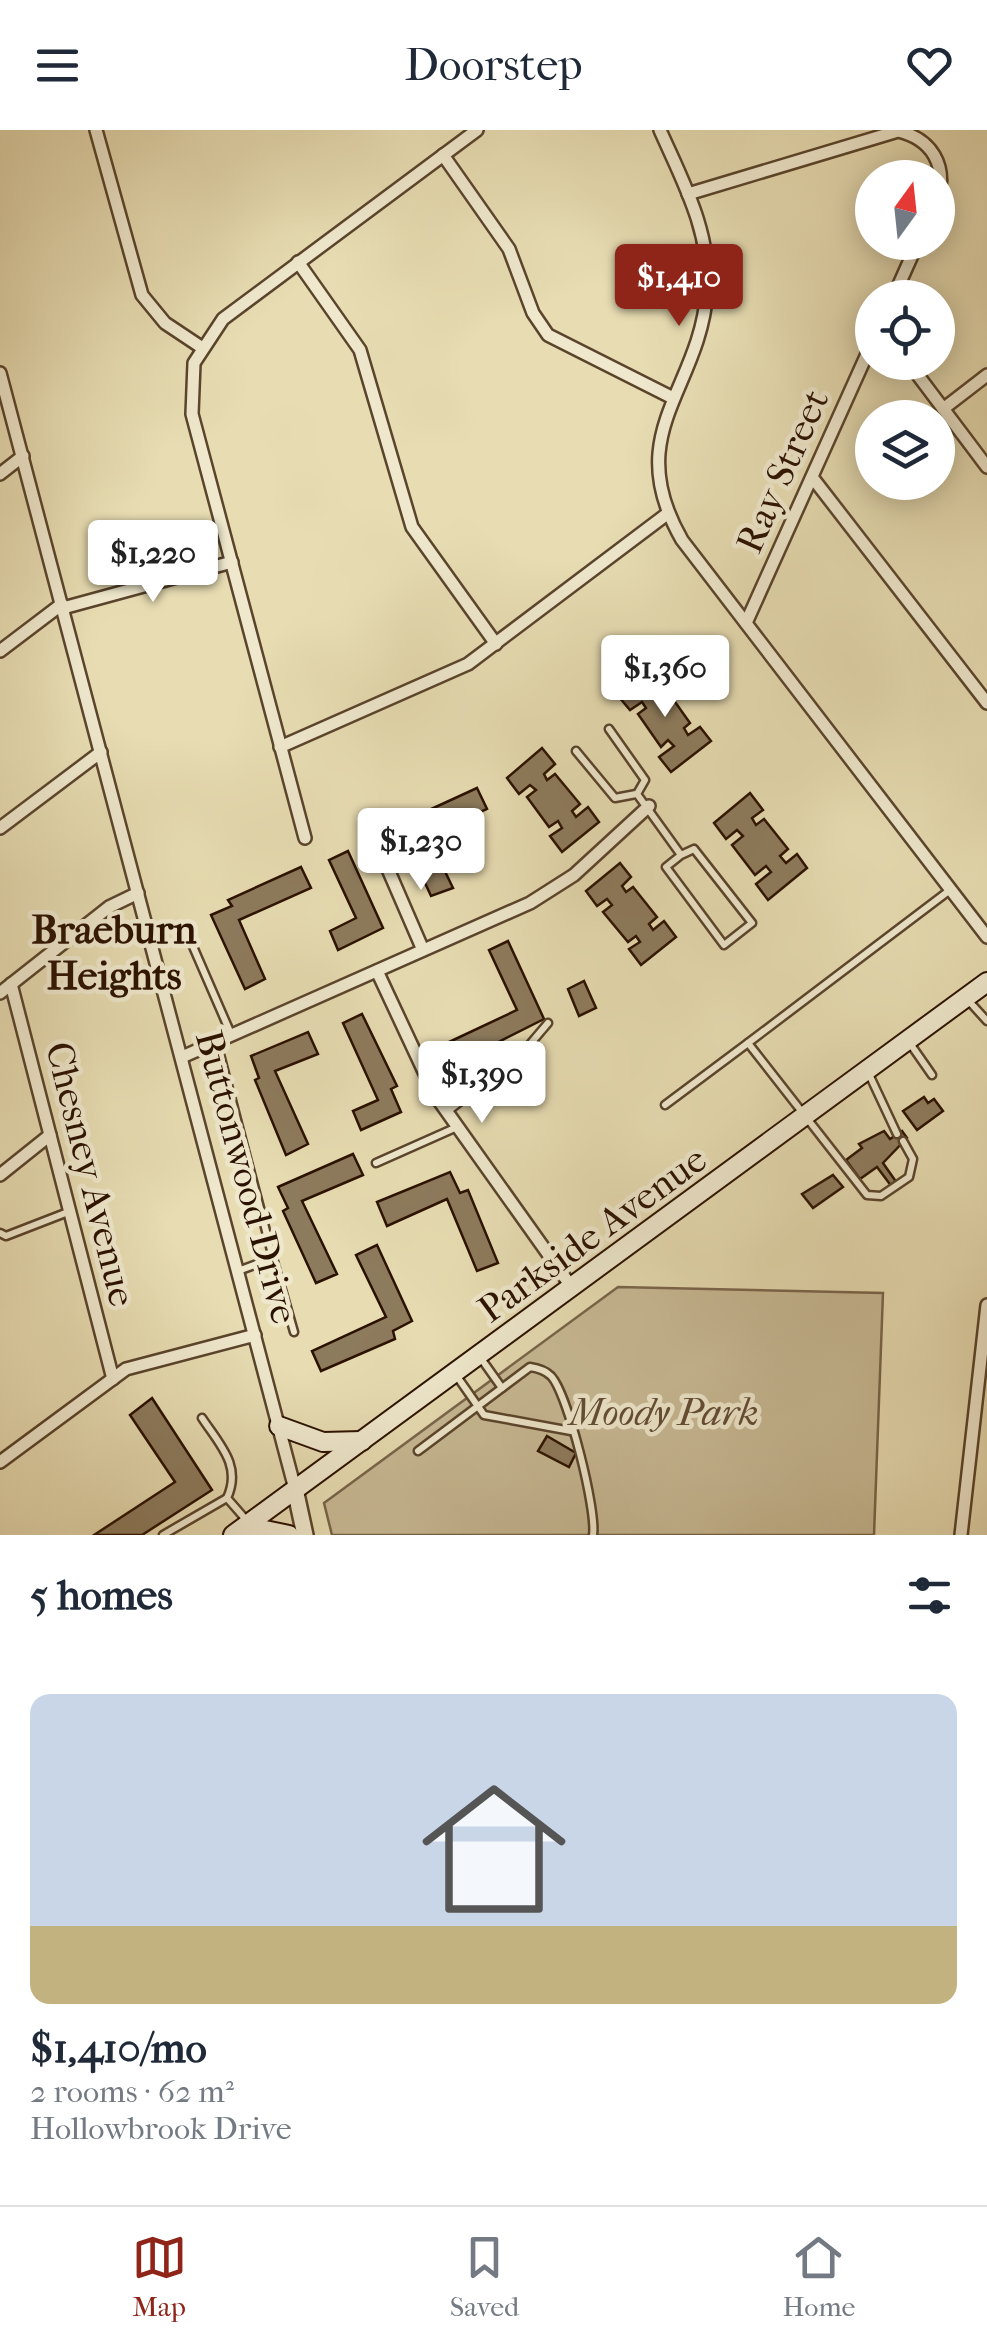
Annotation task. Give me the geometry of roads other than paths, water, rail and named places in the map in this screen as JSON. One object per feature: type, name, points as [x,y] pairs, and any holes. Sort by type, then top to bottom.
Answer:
[{"type":"main road","name":"Parkside Avenue","points":[[239,1531],[979,990]]},
{"type":"main road","points":[[279,1426],[323,1442],[362,1441]]},
{"type":"main road","points":[[239,1531],[289,1535]]},
{"type":"street","points":[[96,130],[142,296],[165,323],[201,347]]},
{"type":"street","points":[[304,838],[192,414],[190,380],[201,347],[223,319],[478,130]]},
{"type":"street","points":[[660,130],[704,243],[707,293],[696,341],[663,423],[658,463],[668,514],[682,540],[987,936]]},
{"type":"street","points":[[688,194],[898,131],[921,140],[937,160]]},
{"type":"street","points":[[443,154],[509,249],[532,313],[548,335],[673,398]]},
{"type":"street","points":[[298,262],[360,350],[412,527],[496,644]]},
{"type":"street","name":"Buttonwood Drive","points":[[0,373],[305,1535]]},
{"type":"street","points":[[955,400],[987,375]]},
{"type":"street","name":"Ray Street","points":[[746,624],[855,380]]},
{"type":"street","points":[[955,425],[987,467]]},
{"type":"street","points":[[0,474],[23,456]]},
{"type":"street","points":[[812,477],[987,703]]},
{"type":"street","points":[[280,747],[442,678],[496,644],[668,514]]},
{"type":"street","points":[[0,652],[62,606],[232,562]]},
{"type":"street","points":[[0,828],[101,752]]},
{"type":"street","points":[[182,1057],[553,890],[648,807]]},
{"type":"street","points":[[380,853],[423,950]]},
{"type":"street","points":[[0,993],[109,907],[138,893]]},
{"type":"street","points":[[377,971],[419,1067],[457,1127],[573,1288]]},
{"type":"street","name":"Chesney Avenue","points":[[11,984],[113,1379]]},
{"type":"street","points":[[0,1175],[50,1135]]},
{"type":"street","points":[[962,1535],[987,1306]]},
{"type":"street","points":[[2,1458],[126,1370],[255,1334]]},
{"type":"lane","points":[[576,751],[615,798],[637,794],[646,780],[609,729]]},
{"type":"lane","points":[[637,794],[681,855]]},
{"type":"lane","points":[[694,849],[752,922],[724,945],[666,867],[681,855],[694,849]]},
{"type":"lane","points":[[666,1105],[951,890]]},
{"type":"lane","points":[[188,935],[232,1035]]},
{"type":"lane","points":[[979,990],[987,1021]]},
{"type":"lane","points":[[447,1112],[520,1056],[548,1023]]},
{"type":"lane","points":[[217,1041],[294,1332]]},
{"type":"lane","points":[[908,1041],[932,1075]]},
{"type":"lane","points":[[748,1044],[867,1195],[882,1196],[902,1186],[913,1168],[868,1071]]},
{"type":"lane","points":[[376,1163],[457,1127]]},
{"type":"lane","points":[[0,1233],[6,1236],[70,1211]]},
{"type":"lane","points":[[238,1271],[273,1258]]},
{"type":"lane","points":[[480,1356],[502,1388]]},
{"type":"lane","points":[[418,1451],[530,1367],[548,1374],[572,1431],[596,1519],[593,1535]]},
{"type":"lane","points":[[455,1374],[476,1407],[492,1419],[572,1431]]},
{"type":"lane","points":[[163,1535],[228,1498],[236,1479],[233,1467],[202,1418]]},
{"type":"lane","points":[[228,1498],[239,1531]]},
{"type":"district","name":"Braeburn Heights","points":[[114,952]]},
{"type":"park label","name":"Moody Park","points":[[664,1412]]}]
